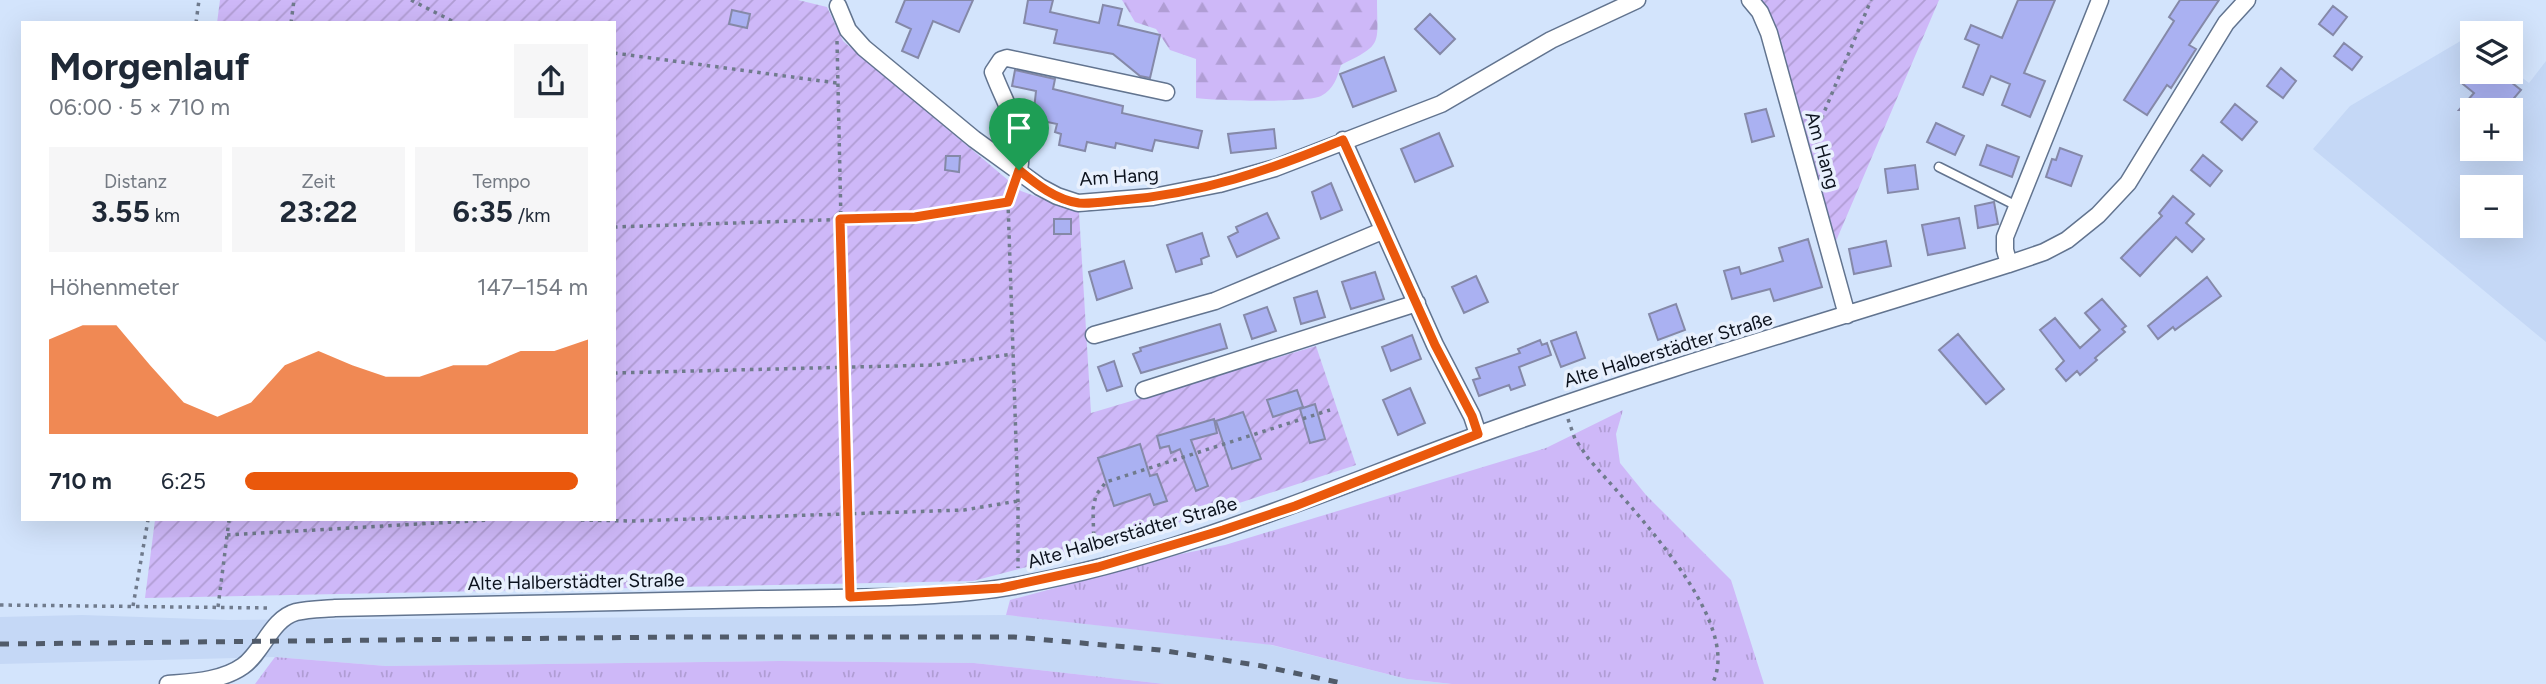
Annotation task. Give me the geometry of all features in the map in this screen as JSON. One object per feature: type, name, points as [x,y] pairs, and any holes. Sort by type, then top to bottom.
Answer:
[{"type":"street","name":"Am Hang","points":[[839,3],[848,30],[864,48],[974,139],[1040,187],[1078,203],[1153,197],[1219,184],[1275,168],[1441,104],[1551,40],[1637,0]]},
{"type":"street","name":"Am Hang","points":[[1750,0],[1760,12],[1769,33],[1847,315]]},
{"type":"street","points":[[2009,264],[2005,237],[2100,0]]},
{"type":"street","name":"Alte Halberstädter Straße","points":[[297,612],[335,608],[850,597],[965,591],[1021,585],[1098,567],[1223,530],[1295,506],[1478,434],[1561,405],[2009,264],[2067,240],[2098,215],[2128,183],[2226,23],[2247,0]]},
{"type":"street","points":[[1019,170],[1021,146],[1011,111],[993,72],[1001,60],[1007,58],[1166,92]]},
{"type":"street","points":[[1343,140],[1382,231],[1478,434]]},
{"type":"street","points":[[1094,335],[1215,301],[1382,231]]},
{"type":"street","points":[[1144,390],[1417,303]]},
{"type":"street","points":[[168,684],[218,680],[245,665],[285,618],[297,612]]},
{"type":"lane","points":[[1939,167],[2017,206]]},
{"type":"path","points":[[196,21],[199,0]]},
{"type":"path","points":[[291,21],[294,0]]},
{"type":"path","points":[[411,0],[452,21]]},
{"type":"path","points":[[1801,150],[1811,142],[1871,0]]},
{"type":"path","points":[[839,3],[837,83],[850,597]]},
{"type":"path","points":[[616,53],[837,83]]},
{"type":"path","points":[[1019,170],[1008,202],[1018,569],[1021,585]]},
{"type":"path","points":[[616,227],[915,217],[1008,202]]},
{"type":"path","points":[[616,373],[934,365],[1013,354]]},
{"type":"path","points":[[1561,405],[1588,458],[1686,576],[1705,606],[1715,636],[1718,664],[1712,684]]},
{"type":"path","points":[[1098,567],[1093,549],[1093,509],[1096,495],[1107,482],[1330,410]]},
{"type":"path","points":[[616,521],[964,510],[1018,501]]},
{"type":"path","points":[[133,606],[148,521]]},
{"type":"path","points":[[218,607],[229,521]]},
{"type":"path","points":[[227,535],[472,521]]},
{"type":"path","points":[[0,606],[272,608],[297,612]]},
{"type":"shaded area","points":[[2460,41],[2460,84],[2523,84],[2523,78],[2529,83],[2546,61],[2546,342],[2313,149],[2350,106]]},
{"type":"shaded area","points":[[82,615],[228,620],[1006,615],[1267,644],[1407,679],[1452,684],[1165,684],[974,663],[780,661],[386,666],[275,657],[0,664],[0,617]]},
{"type":"green space","points":[[220,0],[798,0],[827,7],[843,41],[1021,191],[1079,212],[1091,413],[1316,346],[1356,465],[1104,547],[973,581],[145,598],[155,521],[616,521],[616,21],[217,21]]},
{"type":"green space","points":[[1122,0],[1377,0],[1377,35],[1365,52],[1341,65],[1332,87],[1321,96],[1240,101],[1196,98],[1196,59],[1170,50],[1156,29],[1135,22]]},
{"type":"green space","points":[[1762,0],[1939,0],[1836,241],[1777,34]]},
{"type":"green space","points":[[1623,410],[1616,434],[1620,463],[1646,495],[1731,580],[1764,684],[1452,684],[1407,679],[1272,645],[1006,615],[1010,600],[1181,554],[1225,545],[1546,448]]},
{"type":"green space","points":[[275,657],[386,666],[780,661],[974,663],[1165,684],[255,684]]},
{"type":"building","points":[[905,0],[973,0],[959,32],[933,21],[918,58],[902,51],[911,29],[896,22]]},
{"type":"building","points":[[1028,0],[1053,0],[1050,12],[1099,23],[1103,5],[1122,9],[1118,25],[1160,35],[1150,78],[1140,76],[1113,54],[1054,43],[1057,30],[1024,23]]},
{"type":"building","points":[[2018,0],[2055,0],[2024,73],[2045,81],[2030,117],[2002,105],[2010,84],[1991,76],[1983,95],[1963,87],[1979,45],[1965,39],[1971,25],[2002,38]]},
{"type":"building","points":[[2180,0],[2219,0],[2189,45],[2196,49],[2171,88],[2167,85],[2147,115],[2124,100],[2174,21],[2169,17]]},
{"type":"building","points":[[2333,6],[2347,17],[2333,35],[2319,24]]},
{"type":"building","points":[[732,10],[750,14],[747,28],[729,24]]},
{"type":"building","points":[[1430,14],[1455,39],[1440,54],[1415,29]]},
{"type":"building","points":[[2344,43],[2362,57],[2352,70],[2334,56]]},
{"type":"building","points":[[1384,57],[1396,91],[1353,107],[1340,74]]},
{"type":"building","points":[[2281,68],[2296,81],[2283,98],[2267,86]]},
{"type":"building","points":[[1015,70],[1055,79],[1053,89],[1123,106],[1122,113],[1202,131],[1198,148],[1155,140],[1152,151],[1116,143],[1115,148],[1087,142],[1085,151],[1059,145],[1061,134],[1055,132],[1057,124],[1033,119],[1036,91],[1012,86]]},
{"type":"building","points":[[2463,84],[2513,84],[2521,90],[2514,98],[2470,98],[2474,93]]},
{"type":"building","points":[[2235,104],[2257,122],[2242,140],[2221,122]]},
{"type":"building","points":[[1766,109],[1774,136],[1752,142],[1745,114]]},
{"type":"building","points":[[1936,123],[1964,136],[1955,155],[1927,142]]},
{"type":"building","points":[[1274,129],[1276,148],[1231,153],[1228,134]]},
{"type":"building","points":[[1439,133],[1453,166],[1415,182],[1401,149]]},
{"type":"building","points":[[1987,145],[2019,157],[2012,177],[1980,165]]},
{"type":"building","points":[[2060,148],[2082,156],[2071,186],[2046,177],[2052,159],[2056,160]]},
{"type":"building","points":[[2203,155],[2222,171],[2210,186],[2191,170]]},
{"type":"building","points":[[946,156],[960,156],[959,172],[945,170]]},
{"type":"building","points":[[1915,165],[1918,189],[1888,193],[1885,169]]},
{"type":"building","points":[[1331,183],[1342,210],[1321,219],[1312,192]]},
{"type":"building","points":[[2173,196],[2194,214],[2186,223],[2204,239],[2192,252],[2176,237],[2140,276],[2121,258],[2162,216],[2159,213]]},
{"type":"building","points":[[1994,202],[1998,224],[1978,228],[1975,206]]},
{"type":"building","points":[[1267,213],[1279,238],[1237,257],[1228,237],[1238,232],[1236,227]]},
{"type":"building","points":[[1959,218],[1965,248],[1928,255],[1922,225]]},
{"type":"building","points":[[1054,219],[1071,219],[1071,234],[1054,234]]},
{"type":"building","points":[[1202,233],[1209,256],[1201,259],[1202,264],[1176,272],[1167,245]]},
{"type":"building","points":[[1808,239],[1822,287],[1774,301],[1770,289],[1732,299],[1724,271],[1739,267],[1741,274],[1783,261],[1779,248]]},
{"type":"building","points":[[1886,241],[1891,266],[1854,274],[1849,249]]},
{"type":"building","points":[[1124,261],[1132,288],[1097,300],[1089,272]]},
{"type":"building","points":[[1375,272],[1384,299],[1351,309],[1342,282]]},
{"type":"building","points":[[1476,276],[1488,302],[1464,313],[1452,287]]},
{"type":"building","points":[[2207,277],[2221,296],[2175,330],[2173,327],[2158,339],[2148,326]]},
{"type":"building","points":[[1317,291],[1325,317],[1301,324],[1294,298]]},
{"type":"building","points":[[2102,299],[2126,326],[2122,329],[2125,332],[2080,375],[2077,371],[2066,381],[2056,369],[2064,361],[2040,330],[2055,318],[2080,348],[2100,330],[2085,313]]},
{"type":"building","points":[[1676,304],[1685,330],[1658,340],[1649,314]]},
{"type":"building","points":[[1267,307],[1276,331],[1252,339],[1244,315]]},
{"type":"building","points":[[1220,324],[1227,348],[1141,373],[1133,354],[1141,351],[1140,348]]},
{"type":"building","points":[[1576,332],[1585,358],[1561,367],[1551,341]]},
{"type":"building","points":[[1958,334],[2004,389],[1986,404],[1939,350]]},
{"type":"building","points":[[1412,335],[1421,359],[1391,371],[1382,347]]},
{"type":"building","points":[[1540,340],[1542,345],[1547,343],[1551,355],[1519,367],[1525,385],[1511,390],[1509,385],[1479,396],[1473,380],[1480,378],[1476,368],[1520,353],[1518,349]]},
{"type":"building","points":[[1114,361],[1122,386],[1107,391],[1098,367]]},
{"type":"building","points":[[1410,388],[1425,423],[1398,435],[1383,400]]},
{"type":"building","points":[[1297,390],[1303,407],[1273,417],[1267,400]]},
{"type":"building","points":[[1315,404],[1325,439],[1310,443],[1300,409]]},
{"type":"building","points":[[1243,412],[1261,459],[1232,469],[1216,421]]},
{"type":"building","points":[[1214,419],[1217,433],[1191,440],[1208,486],[1196,491],[1180,449],[1171,453],[1169,446],[1160,448],[1157,436]]},
{"type":"building","points":[[1140,444],[1150,476],[1157,474],[1167,501],[1154,505],[1150,494],[1114,506],[1098,458]]},
{"type":"railway","points":[[0,644],[677,637],[1014,637],[1160,650],[1262,666],[1346,684]]},
{"type":"route","points":[[1343,140],[1382,231],[1448,372],[1472,416],[1478,434],[1295,506],[1098,567],[1001,588],[850,597],[840,219],[915,217],[1008,202],[1019,170],[1040,187],[1078,203],[1153,197],[1219,184],[1275,168],[1343,140]]}]
